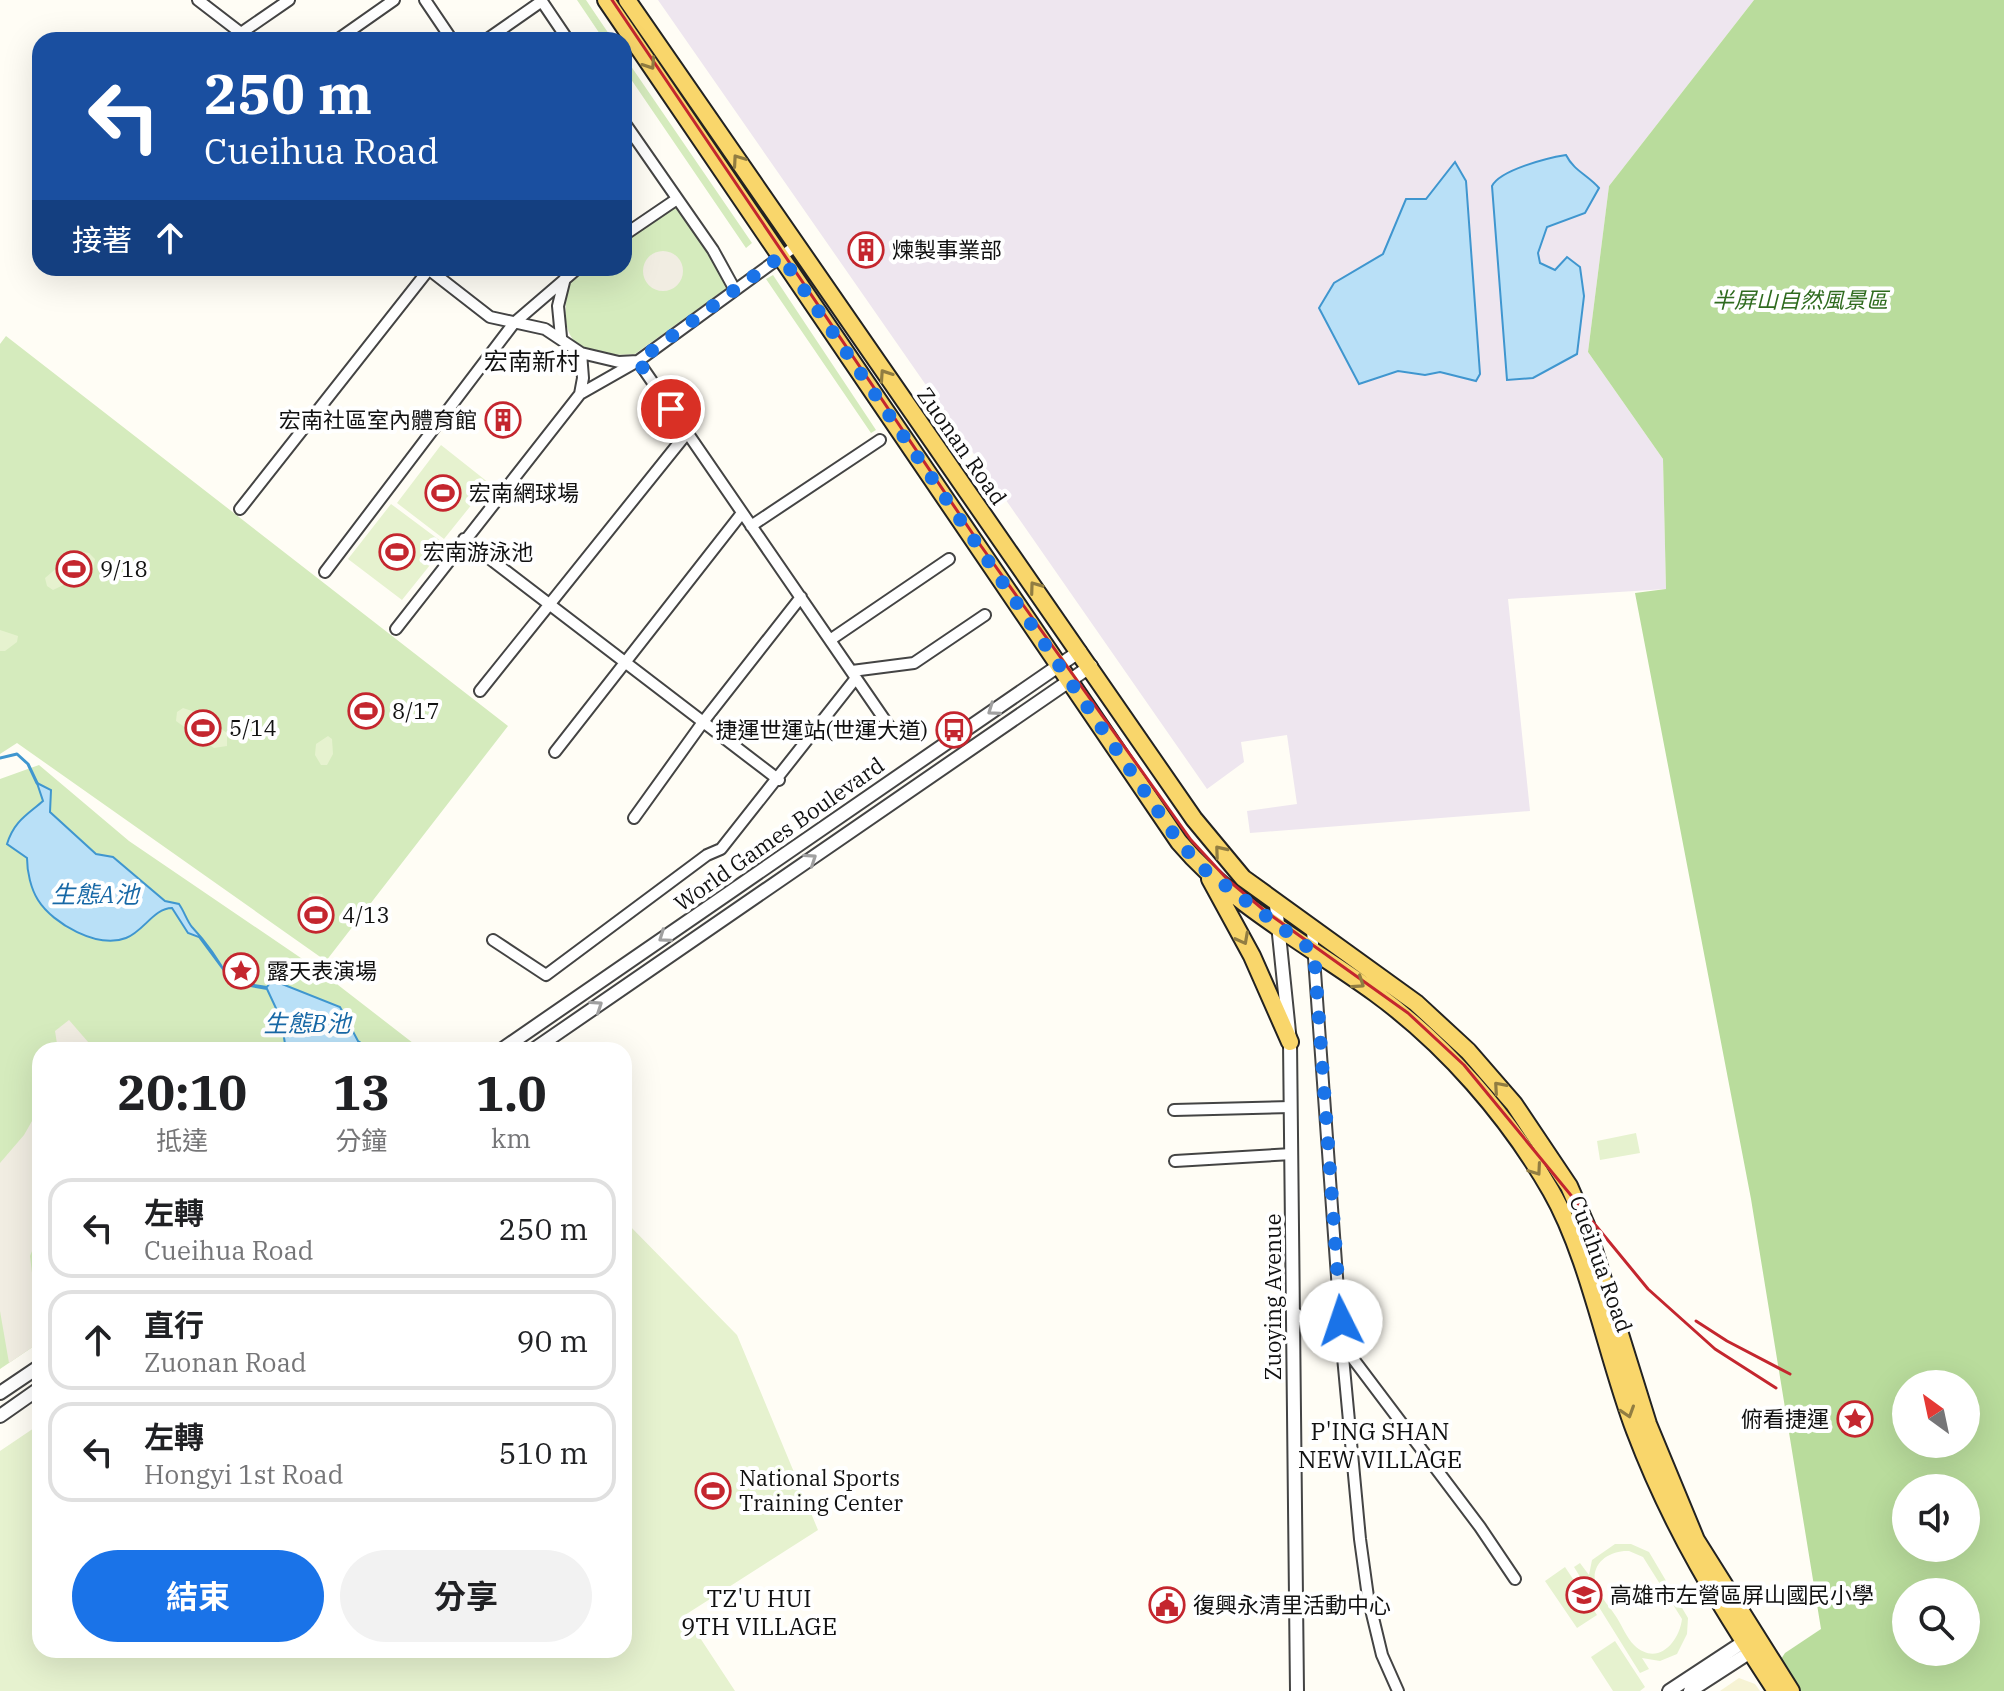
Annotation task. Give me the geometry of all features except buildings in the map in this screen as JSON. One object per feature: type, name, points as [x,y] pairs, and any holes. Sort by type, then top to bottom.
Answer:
[{"type":"main road","name":"Zuonan Road","points":[[606,0],[628,32]]},
{"type":"main road","name":"Zuonan Road","points":[[627,0],[1091,666],[1194,819],[1243,878],[1276,905]]},
{"type":"main road","name":"Zuonan Road","points":[[632,38],[1068,681],[1179,842],[1206,871]]},
{"type":"main road","name":"Cueihua Road","points":[[1206,871],[1282,931],[1407,1018],[1457,1066],[1551,1191],[1570,1234],[1634,1429],[1682,1543],[1752,1644],[1791,1691]]},
{"type":"main road","points":[[1206,871],[1252,956],[1290,1042]]},
{"type":"main road","name":"Cueihua Road","points":[[1276,905],[1416,1003],[1468,1051],[1514,1104],[1569,1186],[1586,1225],[1648,1424],[1676,1497],[1776,1691]]},
{"type":"street","points":[[198,0],[240,32]]},
{"type":"street","points":[[252,32],[289,0]]},
{"type":"street","points":[[348,32],[394,0]]},
{"type":"street","points":[[425,0],[447,32]]},
{"type":"street","points":[[497,32],[542,1],[563,32]]},
{"type":"street","points":[[632,134],[713,250],[735,290]]},
{"type":"street","points":[[632,230],[677,199]]},
{"type":"street","points":[[396,629],[580,394],[638,361],[797,245]]},
{"type":"street","points":[[240,509],[423,276]]},
{"type":"street","points":[[438,276],[485,314],[545,329],[581,353],[619,362],[638,361]]},
{"type":"street","points":[[325,572],[514,323],[568,276]]},
{"type":"street","points":[[561,337],[558,306],[565,278]]},
{"type":"street","points":[[580,394],[583,378],[581,353]]},
{"type":"street","points":[[638,361],[891,729]]},
{"type":"street","points":[[480,691],[687,433]]},
{"type":"street","points":[[751,526],[880,440]]},
{"type":"street","points":[[555,752],[742,513]]},
{"type":"street","points":[[464,539],[779,780]]},
{"type":"street","points":[[830,640],[949,559]]},
{"type":"street","points":[[634,818],[703,722],[801,597]]},
{"type":"street","points":[[493,940],[546,975],[707,855],[721,849],[779,780],[854,674],[914,663],[985,615]]},
{"type":"street","name":"World Games Boulevard","points":[[513,1042],[1080,651]]},
{"type":"street","name":"World Games Boulevard","points":[[545,1042],[1091,666]]},
{"type":"street","name":"Zuoying Avenue","points":[[1276,905],[1282,931],[1290,1042],[1297,1691]]},
{"type":"street","points":[[1312,930],[1342,1346],[1368,1597],[1382,1655],[1398,1691]]},
{"type":"street","points":[[1174,1110],[1291,1107]]},
{"type":"street","points":[[1175,1161],[1292,1154]]},
{"type":"street","points":[[1293,1311],[1342,1346],[1393,1410],[1515,1579]]},
{"type":"street","points":[[0,1393],[32,1371]]},
{"type":"street","points":[[0,1416],[32,1394]]},
{"type":"street","points":[[1669,1691],[1752,1644]]},
{"type":"street","points":[[1690,1691],[1752,1644]]},
{"type":"shaded area","points":[[658,0],[1754,0],[1609,186],[1588,352],[1663,459],[1666,589],[1508,599],[1530,811],[1250,833],[1247,811],[1297,804],[1287,735],[1241,742],[1244,762],[1207,789]]},
{"type":"shaded area","points":[[663,251],[677,257],[683,271],[677,285],[663,291],[649,285],[643,271],[649,257]]},
{"type":"shaded area","name":"露天表演場","points":[[241,959],[252,966],[253,971],[246,982],[241,983],[230,976],[229,971],[236,960]]},
{"type":"shaded area","points":[[69,1020],[88,1042],[57,1042],[55,1031]]},
{"type":"shaded area","points":[[32,1121],[32,1347],[9,1363],[0,1311],[0,1163]]},
{"type":"shaded area","points":[[1739,1678],[1755,1684],[1760,1691],[1720,1691]]},
{"type":"green space","points":[[577,0],[586,0],[608,32],[599,32]]},
{"type":"green space","name":"半屏山自然風景區","points":[[1754,0],[2004,0],[2004,1691],[1796,1691],[1777,1665],[1785,1653],[1821,1629],[1751,1199],[1635,593],[1666,589],[1663,459],[1588,352],[1609,186]]},
{"type":"green space","points":[[632,68],[752,243],[746,248],[632,81]]},
{"type":"green space","points":[[675,207],[706,248],[728,287],[635,354],[597,353],[574,341],[568,331],[566,301],[570,281],[577,276],[632,276],[632,237]]},
{"type":"green space","points":[[773,275],[876,430],[871,433],[766,279]]},
{"type":"green space","points":[[6,336],[508,726],[326,961],[17,743],[0,754],[0,344]]},
{"type":"green space","name":"宏南網球場","points":[[441,445],[489,483],[444,539],[397,503]]},
{"type":"green space","name":"宏南游泳池","points":[[391,504],[446,545],[402,600],[348,559]]},
{"type":"green space","name":"9/18","points":[[77,551],[89,553],[95,559],[93,571],[53,590],[47,586],[45,578]]},
{"type":"green space","points":[[0,630],[18,636],[17,642],[5,651],[0,651]]},
{"type":"green space","name":"8/17","points":[[368,693],[373,694],[380,707],[371,723],[360,729],[350,719],[357,700]]},
{"type":"green space","name":"5/14","points":[[183,708],[201,714],[227,733],[227,746],[214,748],[176,721],[177,712]]},
{"type":"green space","name":"8/17","points":[[328,736],[332,739],[333,754],[327,765],[321,765],[315,755],[316,744]]},
{"type":"green space","points":[[39,765],[129,841],[320,971],[412,1042],[32,1042],[32,1347],[0,1369],[0,779]]},
{"type":"green space","name":"4/13","points":[[310,893],[322,894],[334,911],[310,931],[299,926],[298,918]]},
{"type":"green space","points":[[1636,1133],[1640,1153],[1600,1160],[1597,1141]]},
{"type":"green space","name":"National Sports Training Center","points":[[632,1228],[737,1335],[818,1530],[685,1615],[735,1691],[0,1691],[0,1451],[32,1429],[32,1658],[632,1658]]},
{"type":"green space","points":[[1615,1544],[1631,1544],[1649,1552],[1688,1618],[1687,1634],[1677,1654],[1660,1661],[1642,1658],[1649,1669],[1640,1673],[1574,1567],[1580,1563],[1589,1575],[1592,1560]],"holes":[[[1629,1551],[1643,1557],[1682,1619],[1672,1644],[1659,1653],[1651,1654],[1631,1642],[1600,1594],[1595,1578],[1598,1565],[1608,1556]]]},
{"type":"green space","points":[[1565,1567],[1597,1615],[1577,1628],[1545,1581]]},
{"type":"green space","points":[[1615,1641],[1645,1687],[1640,1691],[1613,1691],[1591,1657]]},
{"type":"water","points":[[1566,155],[1599,188],[1585,213],[1547,227],[1538,253],[1540,263],[1555,270],[1567,257],[1580,267],[1584,296],[1577,354],[1533,378],[1507,380],[1492,186],[1514,170]]},
{"type":"water","points":[[1455,162],[1466,181],[1480,374],[1476,381],[1440,372],[1425,375],[1398,371],[1359,384],[1319,308],[1334,283],[1383,254],[1406,199],[1426,199]]},
{"type":"water","name":"生態A池","points":[[37,783],[51,790],[50,812],[96,854],[113,857],[165,901],[179,904],[190,925],[213,953],[224,971],[199,937],[188,933],[172,908],[160,912],[132,935],[115,941],[90,937],[54,918],[36,896],[27,858],[7,844],[17,824],[43,801]]},
{"type":"water","name":"生態A池","points":[[225,973],[230,981],[267,987],[272,980],[340,1007],[360,1042],[285,1042],[281,1019],[267,989],[228,982]]},
{"type":"waterway","points":[[0,758],[17,754],[28,764],[37,783]]},
{"type":"railway","points":[[612,0],[981,546],[1191,840],[1228,880],[1265,911],[1408,1013],[1464,1065],[1648,1289],[1715,1349],[1776,1388]]},
{"type":"railway","points":[[1696,1321],[1790,1374]]},
{"type":"place","name":"煉製事業部","points":[[866,250]]},
{"type":"place","name":"宏南社區室內體育館","points":[[503,420]]},
{"type":"place","name":"宏南網球場","points":[[443,493]]},
{"type":"place","name":"宏南游泳池","points":[[397,552]]},
{"type":"place","name":"9/18","points":[[74,569]]},
{"type":"place","name":"8/17","points":[[366,711]]},
{"type":"place","name":"5/14","points":[[203,728]]},
{"type":"place","name":"捷運世運站(世運大道)","points":[[954,730]]},
{"type":"place","name":"4/13","points":[[316,915]]},
{"type":"place","name":"露天表演場","points":[[241,971]]},
{"type":"place","name":"俯看捷運","points":[[1855,1419]]},
{"type":"place","name":"National Sports Training Center","points":[[713,1491]]},
{"type":"place","name":"高雄市左營區屏山國民小學","points":[[1584,1595]]},
{"type":"place","name":"復興永清里活動中心","points":[[1167,1605]]},
{"type":"district","name":"宏南新村","points":[[532,362]]},
{"type":"district","name":"P'ING SHAN NEW VILLAGE","points":[[1380,1446]]},
{"type":"district","name":"TZ'U HUI 9TH VILLAGE","points":[[759,1613]]},
{"type":"route","points":[[671,409],[638,361],[781,256],[1043,647],[1179,842],[1206,871],[1314,952],[1341,1321]]},
{"type":"water label","name":"生態B池","points":[[307,1024]]}]
